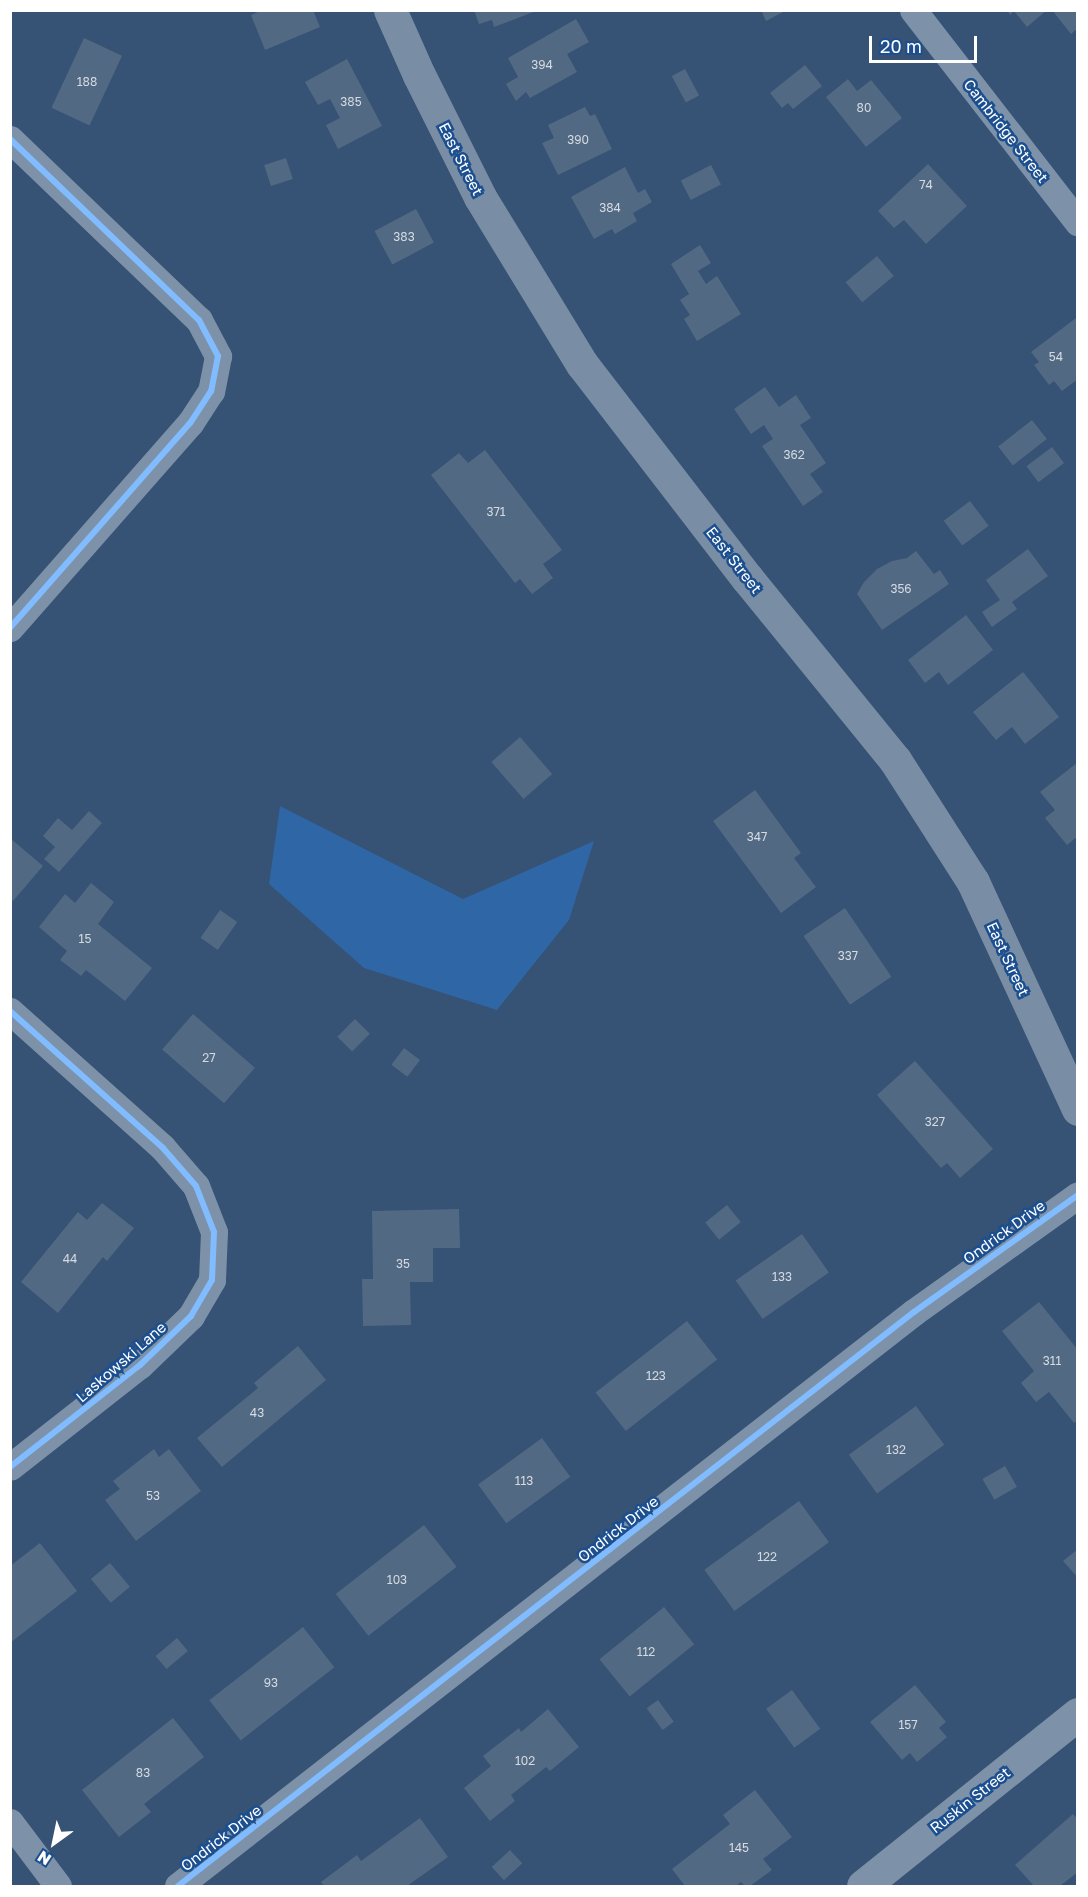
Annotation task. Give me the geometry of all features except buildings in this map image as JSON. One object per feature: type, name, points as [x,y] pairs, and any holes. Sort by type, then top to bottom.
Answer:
[{"type":"main road","name":"East Street","points":[[390,10],[419,75],[480,197],[582,364],[747,578],[895,760],[967,873],[1077,1109]]},
{"type":"street","name":"Cambridge Street","points":[[912,10],[1077,223]]},
{"type":"street","points":[[10,139],[199,320],[218,356],[211,391],[190,423],[10,628]]},
{"type":"street","name":"Laskowski Lane","points":[[10,1011],[163,1149],[196,1186],[213,1232],[212,1280],[191,1316],[140,1365],[10,1467]]},
{"type":"street","name":"Ondrick Drive","points":[[178,1887],[914,1312],[1077,1195]]},
{"type":"street","name":"Ruskin Street","points":[[863,1887],[1077,1714]]},
{"type":"street","points":[[10,1822],[58,1887]]},
{"type":"shaded area","points":[[280,806],[463,899],[594,841],[569,920],[497,1010],[364,968],[269,884]]},
{"type":"cycle path","points":[[10,139],[199,320],[218,356],[211,391],[190,423],[10,628]]},
{"type":"cycle path","points":[[10,1011],[163,1148],[196,1186],[214,1232],[212,1280],[191,1316],[140,1365],[10,1467]]},
{"type":"cycle path","points":[[178,1886],[914,1312],[1078,1195]]}]
